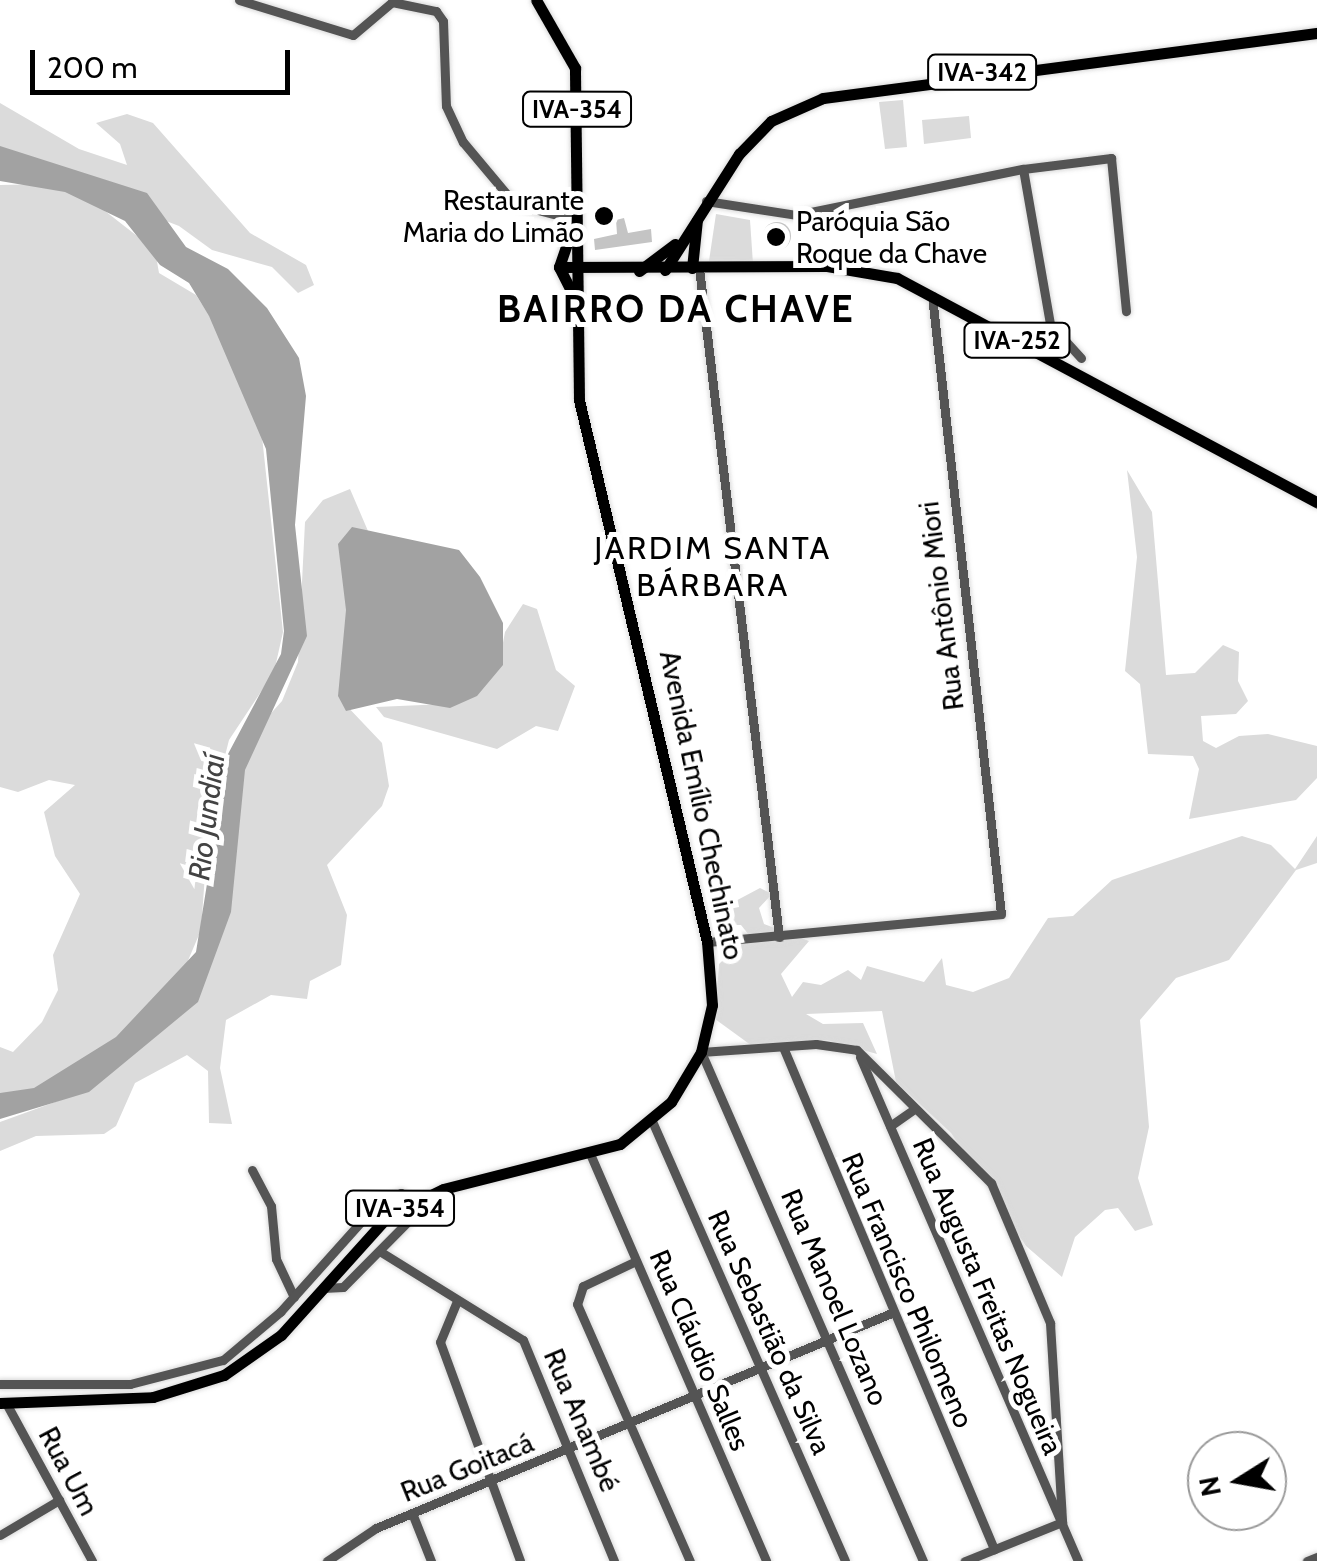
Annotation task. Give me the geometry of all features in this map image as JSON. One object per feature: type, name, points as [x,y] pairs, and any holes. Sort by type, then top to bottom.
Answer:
[{"type":"main road","name":"Avenida Emílio Chechinato","points":[[3,1403],[192,1388],[250,1360],[362,1238],[408,1204],[443,1189],[591,1156],[652,1121],[701,1052],[712,1004],[708,942],[635,608],[579,400],[572,224],[575,68],[536,0]]},
{"type":"main road","name":"IVA-342","points":[[698,216],[770,121],[822,98],[1317,32]]},
{"type":"main road","points":[[664,270],[678,241],[698,216]]},
{"type":"main road","points":[[696,268],[698,216]]},
{"type":"main road","points":[[572,224],[558,268],[574,296]]},
{"type":"main road","points":[[639,271],[678,241]]},
{"type":"main road","points":[[558,268],[573,272]]},
{"type":"main road","name":"IVA-252","points":[[573,272],[696,268],[871,270],[931,293],[1317,502]]},
{"type":"street","points":[[239,0],[353,35],[392,2],[436,11],[446,106],[463,142],[515,204],[572,224]]},
{"type":"street","points":[[706,201],[796,215],[1024,169],[1111,158],[1126,311]]},
{"type":"street","points":[[1024,169],[1050,324],[1080,358]]},
{"type":"street","points":[[696,268],[780,937],[708,942]]},
{"type":"street","name":"Rua Antônio Miori","points":[[780,937],[1000,914],[931,293]]},
{"type":"street","points":[[701,1052],[783,1047],[857,1050],[991,1183],[1050,1324],[1062,1522],[965,1561]]},
{"type":"street","name":"Rua Francisco Philomeno","points":[[783,1047],[994,1550]]},
{"type":"street","name":"Rua Augusta Freitas Nogueira","points":[[857,1050],[1078,1561]]},
{"type":"street","name":"Rua Manoel Lozano","points":[[701,1052],[830,1340],[923,1561]]},
{"type":"street","points":[[890,1126],[914,1110]]},
{"type":"street","name":"Rua Sebastião da Silva","points":[[652,1121],[846,1561]]},
{"type":"street","name":"Rua Cláudio Salles","points":[[591,1156],[766,1561]]},
{"type":"street","points":[[252,1170],[271,1206],[276,1259],[294,1298]]},
{"type":"street","points":[[320,1288],[343,1287],[443,1189]]},
{"type":"street","points":[[0,1384],[130,1384],[198,1369],[245,1346],[294,1298],[376,1204],[402,1193],[408,1204]]},
{"type":"street","name":"Rua Anambé","points":[[381,1252],[523,1340],[572,1450],[614,1561]]},
{"type":"street","points":[[636,1261],[578,1294],[629,1424],[690,1561]]},
{"type":"street","points":[[457,1301],[440,1342],[520,1561]]},
{"type":"street","name":"Rua Goitacá","points":[[327,1561],[412,1513],[572,1450],[894,1312]]},
{"type":"street","name":"Rua Um","points":[[3,1403],[92,1561]]},
{"type":"street","points":[[0,1536],[59,1500]]},
{"type":"street","points":[[412,1513],[431,1561]]},
{"type":"street","points":[[1307,1561],[1317,1557]]},
{"type":"shaded area","points":[[903,100],[907,147],[885,149],[879,102]]},
{"type":"shaded area","points":[[0,103],[79,149],[127,165],[120,144],[96,123],[127,114],[153,123],[250,233],[306,265],[314,285],[298,293],[272,267],[212,250],[179,226],[0,156]]},
{"type":"shaded area","points":[[969,116],[971,138],[924,144],[922,120]]},
{"type":"shaded area","points":[[0,146],[147,193],[186,247],[228,269],[267,308],[299,358],[306,396],[295,525],[307,636],[245,770],[231,912],[198,1002],[89,1092],[0,1119],[0,1093],[34,1088],[116,1037],[196,952],[228,754],[281,654],[284,631],[266,449],[209,316],[189,283],[160,265],[125,221],[65,192],[0,181]]},
{"type":"shaded area","points":[[49,184],[82,193],[155,250],[159,273],[196,295],[257,390],[283,632],[274,672],[229,740],[209,819],[201,930],[184,970],[106,1054],[0,1106],[0,1047],[13,1052],[42,1022],[58,990],[53,955],[80,894],[55,856],[44,812],[75,785],[49,780],[18,792],[0,787],[0,185]]},
{"type":"shaded area","points":[[716,214],[750,220],[753,264],[709,261]]},
{"type":"shaded area","points":[[1127,470],[1152,512],[1166,675],[1195,673],[1223,645],[1239,652],[1238,681],[1248,701],[1236,714],[1201,716],[1203,741],[1216,748],[1239,736],[1268,734],[1317,746],[1317,778],[1296,800],[1189,819],[1199,769],[1193,756],[1148,754],[1140,684],[1125,671],[1137,557]]},
{"type":"shaded area","points":[[350,489],[368,531],[344,703],[382,743],[389,786],[382,806],[327,865],[347,915],[341,965],[310,981],[307,999],[271,995],[226,1020],[220,1068],[232,1124],[209,1123],[208,1071],[187,1055],[135,1083],[116,1126],[104,1134],[36,1136],[0,1151],[0,1122],[80,1093],[183,1009],[247,740],[282,701],[298,662],[305,522],[323,500]]},
{"type":"shaded area","points":[[352,527],[459,550],[480,577],[503,623],[503,665],[477,696],[450,708],[397,699],[346,711],[338,696],[346,610],[338,544]]},
{"type":"shaded area","points":[[523,604],[537,609],[556,670],[575,686],[558,731],[536,726],[497,749],[384,717],[376,707],[446,704],[499,664],[505,632]]},
{"type":"shaded area","points":[[1242,836],[1271,845],[1295,869],[1317,836],[1317,863],[1296,870],[1229,960],[1176,978],[1140,1020],[1149,1127],[1138,1178],[1153,1225],[1135,1231],[1118,1208],[1105,1210],[1075,1237],[1062,1277],[1026,1246],[951,1133],[896,1082],[882,1011],[806,1014],[823,1024],[863,1023],[877,1054],[827,1040],[759,1051],[715,1019],[719,964],[749,935],[741,925],[717,925],[713,913],[760,888],[772,894],[759,908],[764,924],[809,941],[781,974],[792,997],[803,982],[821,985],[848,970],[861,980],[867,966],[924,982],[942,958],[946,985],[973,992],[1009,978],[1048,918],[1073,916],[1112,880]]},
{"type":"building","points":[[624,218],[628,233],[651,229],[652,242],[595,250],[594,239],[617,234],[616,220]]},
{"type":"building","name":"Paróquia São Roque da Chave","points":[[777,222],[787,226],[791,236],[787,246],[777,250],[767,246],[763,236],[767,226]]},
{"type":"place","name":"Restaurante Maria do Limão","points":[[604,216]]},
{"type":"place","name":"Paróquia São Roque da Chave","points":[[776,237]]},
{"type":"district","name":"BAIRRO DA CHAVE","points":[[676,309]]},
{"type":"district","name":"JARDIM SANTA BÁRBARA","points":[[713,568]]},
{"type":"water label","name":"Rio Jundiaí","points":[[207,817]]}]
